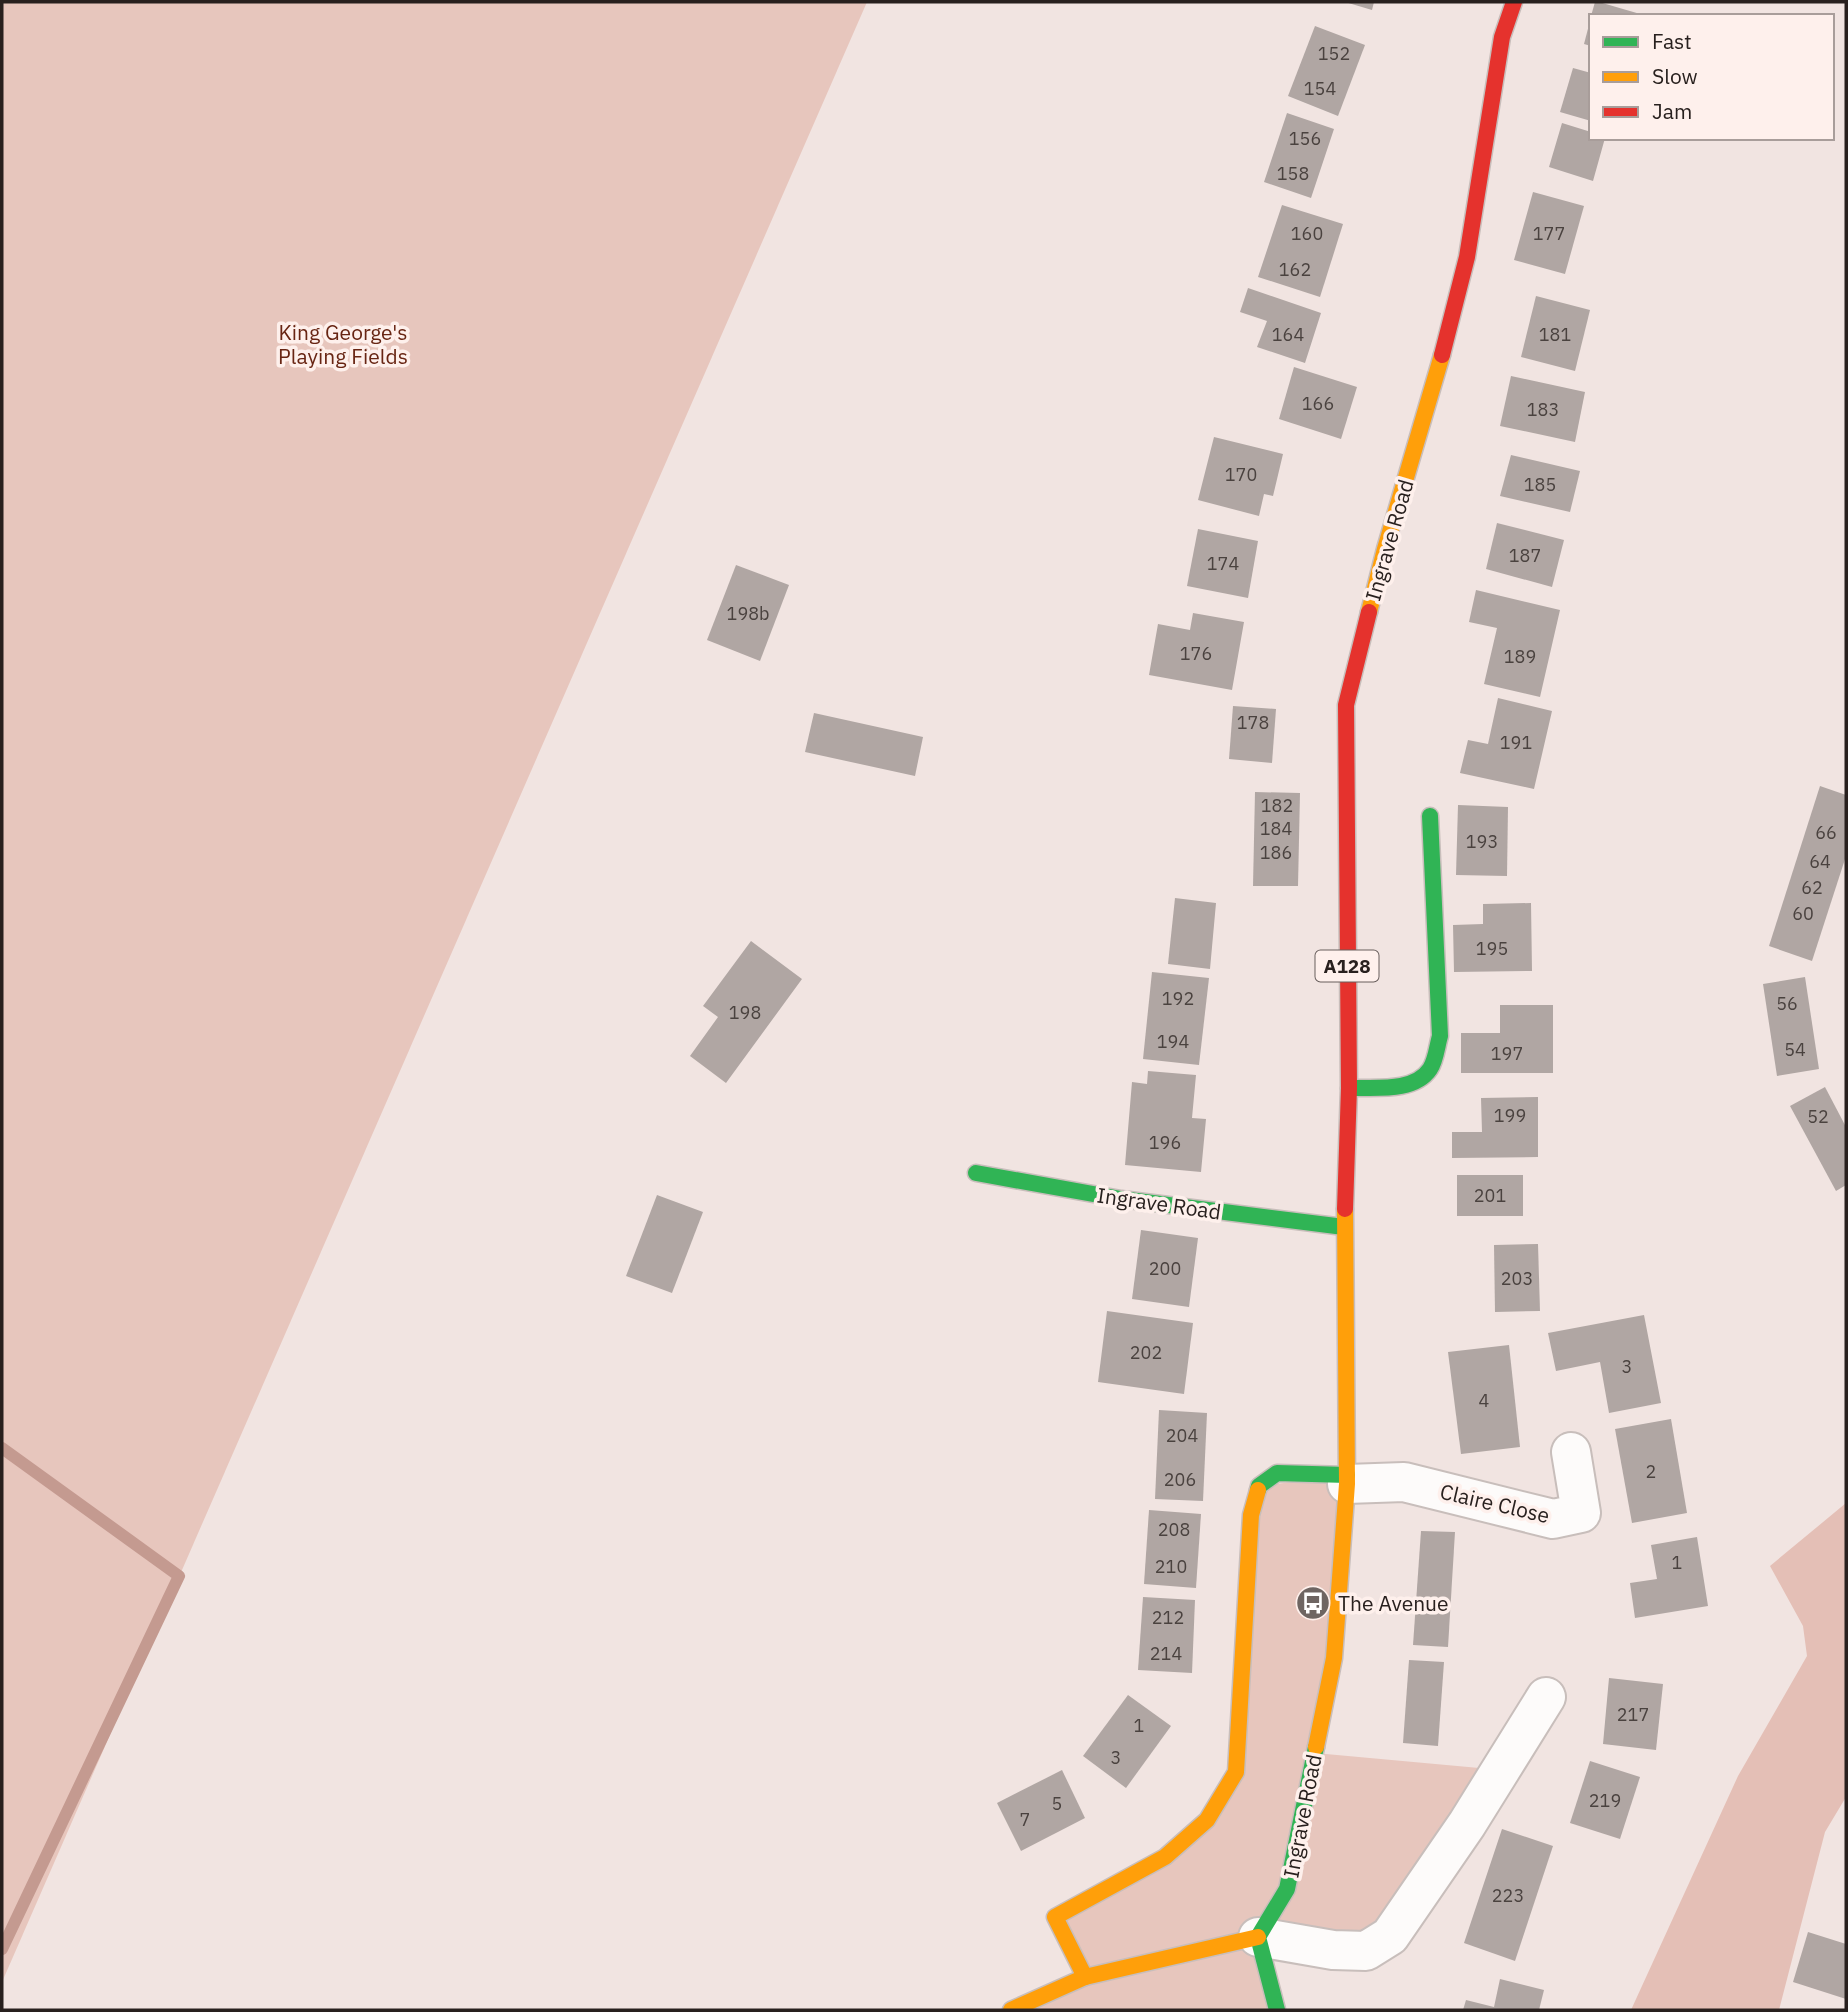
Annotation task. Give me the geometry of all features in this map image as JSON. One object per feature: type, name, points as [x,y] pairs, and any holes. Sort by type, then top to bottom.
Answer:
[{"type":"main road","name":"Ingrave Road","points":[[1258,1937],[1287,1889],[1334,1658],[1347,1480],[1344,1227],[1349,1088],[1346,705],[1385,549],[1431,399],[1466,257],[1502,37],[1514,2]]},
{"type":"main road","points":[[1349,1088],[1400,1085],[1417,1080],[1430,1068],[1440,1036],[1430,816]]},
{"type":"main road","name":"Ingrave Road","points":[[976,1173],[1121,1199],[1344,1227]]},
{"type":"main road","points":[[1084,1978],[1055,1917],[1165,1857],[1207,1820],[1236,1772],[1251,1515],[1259,1486],[1277,1473],[1347,1480]]},
{"type":"main road","points":[[1011,2010],[1084,1978],[1258,1937],[1277,2010]]},
{"type":"street","name":"Claire Close","points":[[1347,1480],[1404,1482],[1553,1519],[1581,1513],[1572,1452]]},
{"type":"street","points":[[1258,1937],[1333,1950],[1366,1951],[1390,1936],[1467,1824],[1546,1697]]},
{"type":"green space","name":"King George's Playing Fields","points":[[2,2],[867,2],[2,1982]]},
{"type":"green space","points":[[1347,1475],[1315,1753],[1501,1770],[1390,1936],[1258,1937],[1272,2010],[1018,2010],[1084,1977],[1055,1917],[1165,1857],[1236,1772],[1259,1486]]},
{"type":"shaded area","points":[[1846,1503],[1846,1797],[1825,1832],[1779,2010],[1631,2010],[1738,1776],[1807,1656],[1803,1626],[1770,1566]]},
{"type":"building","points":[[1345,2],[1374,2],[1372,10]]},
{"type":"building","points":[[1595,2],[1599,2],[1640,14],[1592,14]]},
{"type":"building","points":[[1589,25],[1589,45],[1584,44]]},
{"type":"building","points":[[1315,26],[1365,45],[1338,116],[1288,96]]},
{"type":"building","points":[[1573,68],[1589,72],[1589,120],[1560,112]]},
{"type":"building","points":[[1287,113],[1334,129],[1311,198],[1264,182]]},
{"type":"building","points":[[1562,123],[1589,131],[1589,140],[1604,140],[1593,181],[1549,167]]},
{"type":"building","points":[[1533,192],[1584,206],[1565,274],[1514,260]]},
{"type":"building","points":[[1282,205],[1343,224],[1320,297],[1258,277]]},
{"type":"building","points":[[1248,288],[1321,313],[1305,363],[1257,347],[1267,321],[1240,312]]},
{"type":"building","points":[[1536,296],[1590,310],[1575,371],[1521,357]]},
{"type":"building","points":[[1294,367],[1357,387],[1341,439],[1279,419]]},
{"type":"building","points":[[1511,376],[1585,392],[1575,442],[1500,426]]},
{"type":"building","points":[[1214,437],[1283,454],[1273,496],[1264,494],[1259,516],[1198,500]]},
{"type":"building","points":[[1511,455],[1580,471],[1570,512],[1500,496]]},
{"type":"building","points":[[1497,523],[1564,540],[1552,587],[1486,569]]},
{"type":"building","points":[[1198,529],[1258,541],[1248,598],[1187,586]]},
{"type":"building","points":[[736,565],[789,585],[760,661],[707,640]]},
{"type":"building","points":[[1476,590],[1560,610],[1540,697],[1484,684],[1497,628],[1469,622]]},
{"type":"building","points":[[1193,613],[1244,622],[1232,690],[1149,675],[1158,624],[1190,630]]},
{"type":"building","points":[[1498,698],[1552,711],[1534,789],[1460,773],[1468,740],[1488,744]]},
{"type":"building","points":[[1233,706],[1276,709],[1272,763],[1229,759]]},
{"type":"building","points":[[814,713],[923,737],[915,776],[805,752]]},
{"type":"building","points":[[1820,786],[1846,795],[1846,856],[1812,961],[1769,946]]},
{"type":"building","points":[[1255,792],[1300,793],[1298,886],[1253,886]]},
{"type":"building","points":[[1458,805],[1508,807],[1507,876],[1456,875]]},
{"type":"building","points":[[1175,898],[1216,903],[1210,969],[1168,964]]},
{"type":"building","points":[[1531,903],[1532,971],[1454,972],[1453,925],[1483,924],[1483,904]]},
{"type":"building","points":[[751,941],[802,979],[726,1083],[690,1056],[718,1017],[703,1006]]},
{"type":"building","points":[[1152,972],[1209,978],[1199,1065],[1143,1059]]},
{"type":"building","points":[[1805,977],[1819,1069],[1777,1076],[1763,984]]},
{"type":"building","points":[[1500,1005],[1553,1005],[1553,1073],[1461,1073],[1461,1033],[1500,1033]]},
{"type":"building","points":[[1148,1071],[1196,1075],[1192,1118],[1206,1119],[1201,1172],[1125,1165],[1132,1082],[1147,1084]]},
{"type":"building","points":[[1825,1087],[1846,1127],[1846,1185],[1836,1191],[1790,1106]]},
{"type":"building","points":[[1538,1097],[1538,1157],[1452,1158],[1452,1132],[1482,1132],[1481,1098]]},
{"type":"building","points":[[1457,1175],[1523,1175],[1523,1216],[1457,1216]]},
{"type":"building","points":[[657,1195],[703,1212],[672,1293],[626,1276]]},
{"type":"building","points":[[1141,1230],[1198,1238],[1189,1307],[1132,1299]]},
{"type":"building","points":[[1538,1244],[1540,1311],[1495,1312],[1494,1245]]},
{"type":"building","points":[[1107,1311],[1193,1323],[1184,1394],[1098,1382]]},
{"type":"building","points":[[1644,1315],[1661,1403],[1609,1413],[1600,1362],[1556,1371],[1548,1333]]},
{"type":"building","points":[[1509,1345],[1520,1447],[1461,1454],[1448,1352]]},
{"type":"building","points":[[1159,1410],[1207,1413],[1203,1501],[1155,1499]]},
{"type":"building","points":[[1671,1419],[1687,1513],[1632,1523],[1615,1429]]},
{"type":"building","points":[[1149,1510],[1201,1514],[1196,1588],[1144,1584]]},
{"type":"building","points":[[1421,1531],[1455,1532],[1448,1647],[1413,1645]]},
{"type":"building","points":[[1697,1537],[1708,1606],[1635,1618],[1630,1583],[1657,1579],[1651,1545]]},
{"type":"building","points":[[1143,1597],[1195,1600],[1192,1673],[1138,1670]]},
{"type":"building","points":[[1409,1660],[1444,1662],[1438,1746],[1403,1743]]},
{"type":"building","points":[[1609,1678],[1663,1684],[1656,1750],[1603,1744]]},
{"type":"building","points":[[1128,1695],[1171,1726],[1126,1788],[1083,1756]]},
{"type":"building","points":[[1590,1761],[1640,1777],[1620,1839],[1570,1823]]},
{"type":"building","points":[[1062,1770],[1085,1818],[1021,1851],[997,1803]]},
{"type":"building","points":[[1502,1829],[1553,1846],[1515,1961],[1464,1943]]},
{"type":"building","points":[[1808,1932],[1846,1944],[1846,1999],[1793,1982]]},
{"type":"building","points":[[1500,1979],[1544,1990],[1539,2010],[1463,2010],[1466,2000],[1494,2007]]},
{"type":"waterway","points":[[2,1448],[179,1576],[2,1949]]},
{"type":"traffic: fast","points":[[1349,1088],[1393,1087],[1414,1082],[1430,1069],[1435,1057],[1440,1036],[1430,816]]},
{"type":"traffic: fast","points":[[976,1173],[1121,1199],[1344,1227]]},
{"type":"traffic: fast","points":[[1258,1490],[1259,1486],[1277,1473],[1347,1475]]},
{"type":"traffic: fast","points":[[1277,2010],[1258,1937],[1287,1889],[1316,1747]]},
{"type":"traffic: slow","points":[[1369,612],[1442,355]]},
{"type":"traffic: slow","points":[[1316,1747],[1334,1658],[1347,1484],[1345,1209]]},
{"type":"traffic: slow","points":[[1085,1977],[1055,1917],[1165,1857],[1207,1820],[1236,1772],[1251,1515],[1258,1490]]},
{"type":"traffic: slow","points":[[1011,2010],[1085,1977],[1258,1937]]},
{"type":"traffic: jam","points":[[1442,355],[1467,257],[1502,37],[1514,2]]},
{"type":"traffic: jam","points":[[1345,1209],[1349,1088],[1346,705],[1369,612]]},
{"type":"place","name":"The Avenue","points":[[1313,1603]]}]
